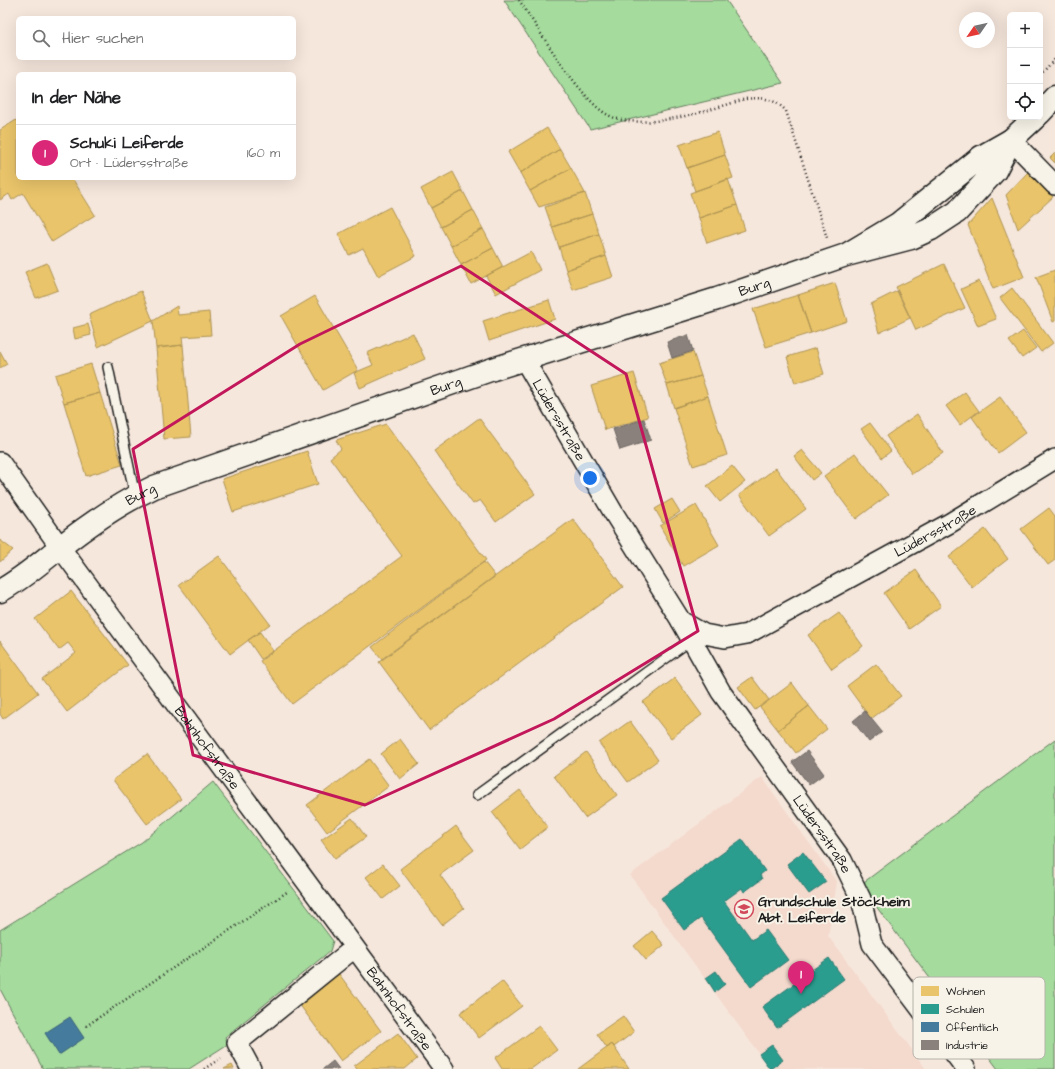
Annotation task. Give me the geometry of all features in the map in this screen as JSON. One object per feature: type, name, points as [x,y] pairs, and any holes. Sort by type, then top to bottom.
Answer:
[{"type":"street","points":[[1043,110],[1055,97]]},
{"type":"street","name":"Burg","points":[[0,591],[28,573],[60,547],[136,496],[175,480],[493,369],[525,361],[840,257],[911,238],[931,229],[957,212],[995,171],[1011,140],[1033,120]]},
{"type":"street","points":[[1011,140],[1055,185]]},
{"type":"street","name":"Lüdersstraße","points":[[525,361],[613,512],[681,621],[721,692],[842,860],[861,899],[872,944],[913,999]]},
{"type":"street","name":"Lüdersstraße","points":[[681,621],[704,634],[725,638],[747,634],[950,523],[1055,459]]},
{"type":"street","name":"Bahnhofstraße","points":[[0,462],[60,547],[354,949],[444,1069]]},
{"type":"street","points":[[251,1069],[237,1042],[354,949]]},
{"type":"street","name":"Lüdersstraße","points":[[958,1059],[966,1069]]},
{"type":"lane","points":[[108,367],[136,496]]},
{"type":"lane","points":[[477,795],[691,640]]},
{"type":"path","points":[[520,0],[586,96],[608,115],[624,120],[672,119],[756,97],[778,102],[786,111],[840,257]]},
{"type":"path","points":[[1043,72],[1055,59]]},
{"type":"path","points":[[86,1026],[293,888],[303,879]]},
{"type":"highlighted area","points":[[461,266],[626,374],[698,631],[554,719],[365,805],[193,755],[133,449],[300,344]]},
{"type":"shaded area","name":"Grundschule Stöckheim Abt. Leiferde","points":[[762,777],[837,882],[828,936],[913,1051],[913,1059],[919,1059],[926,1069],[770,1069],[630,875]]},
{"type":"green space","points":[[504,0],[726,0],[783,83],[590,129]]},
{"type":"green space","points":[[1055,739],[1055,1069],[998,1069],[990,1059],[1045,1059],[1045,977],[929,977],[860,885]]},
{"type":"green space","points":[[213,782],[333,941],[330,951],[225,1037],[228,1044],[189,1069],[43,1069],[0,989],[0,930],[142,842]]},
{"type":"building: Wohnen","points":[[16,120],[16,180],[73,180],[95,215],[52,242],[23,193],[12,200],[9,194],[0,200],[0,130]]},
{"type":"building: Wohnen","points":[[547,128],[560,149],[520,173],[508,152]]},
{"type":"building: Wohnen","points":[[718,132],[725,155],[687,168],[679,145]]},
{"type":"building: Wohnen","points":[[560,149],[571,168],[530,191],[520,173]]},
{"type":"building: Wohnen","points":[[1055,153],[1055,163],[1050,158]]},
{"type":"building: Wohnen","points":[[725,155],[733,178],[695,191],[687,168]]},
{"type":"building: Wohnen","points":[[571,168],[585,193],[539,207],[530,191]]},
{"type":"building: Wohnen","points":[[1029,171],[1053,197],[1018,229],[1006,195]]},
{"type":"building: Wohnen","points":[[453,172],[463,191],[431,208],[421,189]]},
{"type":"building: Wohnen","points":[[728,179],[737,205],[699,218],[690,193]]},
{"type":"building: Wohnen","points":[[463,191],[473,210],[441,227],[431,208]]},
{"type":"building: Wohnen","points":[[585,193],[592,214],[552,227],[545,207]]},
{"type":"building: Wohnen","points":[[992,198],[1024,277],[993,289],[968,225]]},
{"type":"building: Wohnen","points":[[737,205],[745,230],[707,243],[699,218]]},
{"type":"building: Wohnen","points":[[390,207],[416,256],[378,276],[363,248],[349,255],[338,234]]},
{"type":"building: Wohnen","points":[[473,210],[483,229],[451,246],[441,227]]},
{"type":"building: Wohnen","points":[[592,214],[599,234],[559,247],[552,227]]},
{"type":"building: Wohnen","points":[[483,229],[493,248],[461,265],[451,246]]},
{"type":"building: Wohnen","points":[[599,234],[606,256],[566,270],[559,247]]},
{"type":"building: Wohnen","points":[[493,248],[503,267],[471,284],[461,265]]},
{"type":"building: Wohnen","points":[[531,252],[540,270],[496,294],[486,276]]},
{"type":"building: Wohnen","points":[[606,256],[613,277],[573,290],[566,270]]},
{"type":"building: Wohnen","points":[[47,263],[58,290],[36,298],[25,272]]},
{"type":"building: Wohnen","points":[[944,264],[965,308],[916,330],[896,287]]},
{"type":"building: Wohnen","points":[[1055,270],[1055,321],[1053,322],[1036,277]]},
{"type":"building: Wohnen","points":[[979,281],[996,319],[978,326],[961,289]]},
{"type":"building: Wohnen","points":[[835,283],[847,321],[811,333],[798,295]]},
{"type":"building: Wohnen","points":[[1012,288],[1053,343],[1041,352],[1000,298]]},
{"type":"building: Wohnen","points":[[141,291],[153,321],[98,347],[89,315]]},
{"type":"building: Wohnen","points":[[897,291],[910,318],[879,333],[871,304]]},
{"type":"building: Wohnen","points":[[798,295],[811,333],[766,347],[753,309]]},
{"type":"building: Wohnen","points":[[315,296],[358,370],[323,390],[281,316]]},
{"type":"building: Wohnen","points":[[549,300],[555,319],[489,341],[483,321]]},
{"type":"building: Wohnen","points":[[177,306],[178,315],[209,312],[211,335],[182,337],[183,345],[156,348],[153,321]]},
{"type":"building: Wohnen","points":[[88,324],[91,335],[75,339],[73,328]]},
{"type":"building: Wohnen","points":[[1023,331],[1036,348],[1022,358],[1009,341]]},
{"type":"building: Wohnen","points":[[413,333],[425,359],[360,388],[354,373],[373,365],[367,353]]},
{"type":"building: Wohnen","points":[[183,345],[191,437],[164,439],[156,348]]},
{"type":"building: Wohnen","points":[[816,348],[824,374],[795,383],[787,357]]},
{"type":"building: Wohnen","points":[[0,351],[7,364],[0,368]]},
{"type":"building: Wohnen","points":[[693,352],[701,376],[667,385],[659,363]]},
{"type":"building: Wohnen","points":[[91,364],[100,393],[64,403],[55,375]]},
{"type":"building: Wohnen","points":[[634,373],[648,417],[605,430],[591,386]]},
{"type":"building: Wohnen","points":[[701,376],[708,396],[674,408],[667,385]]},
{"type":"building: Wohnen","points":[[965,392],[979,411],[960,425],[946,406]]},
{"type":"building: Wohnen","points":[[100,393],[122,465],[86,476],[64,403]]},
{"type":"building: Wohnen","points":[[708,396],[727,455],[693,466],[674,408]]},
{"type":"building: Wohnen","points":[[1000,397],[1026,432],[998,453],[972,417]]},
{"type":"building: Wohnen","points":[[917,414],[943,453],[912,474],[886,436]]},
{"type":"building: Wohnen","points":[[479,418],[535,494],[496,522],[480,500],[473,504],[434,451]]},
{"type":"building: Wohnen","points":[[870,423],[891,451],[882,458],[861,429]]},
{"type":"building: Wohnen","points":[[386,424],[486,560],[292,704],[260,661],[402,556],[330,458],[341,449],[336,440]]},
{"type":"building: Wohnen","points":[[802,450],[821,473],[812,480],[794,456]]},
{"type":"building: Wohnen","points":[[307,451],[318,484],[233,512],[222,479]]},
{"type":"building: Wohnen","points":[[855,453],[888,495],[856,519],[824,476]]},
{"type":"building: Wohnen","points":[[732,466],[745,482],[720,502],[707,486]]},
{"type":"building: Wohnen","points":[[776,468],[806,509],[769,536],[739,495]]},
{"type":"building: Wohnen","points":[[672,499],[680,512],[663,523],[655,509]]},
{"type":"building: Wohnen","points":[[696,505],[719,545],[683,566],[660,526]]},
{"type":"building: Wohnen","points":[[1049,508],[1055,516],[1055,560],[1048,565],[1021,529]]},
{"type":"building: Wohnen","points":[[573,519],[623,587],[429,730],[379,662]]},
{"type":"building: Wohnen","points":[[985,529],[1008,559],[972,587],[949,557]]},
{"type":"building: Wohnen","points":[[0,540],[13,550],[0,562]]},
{"type":"building: Wohnen","points":[[219,556],[270,624],[230,654],[179,585]]},
{"type":"building: Wohnen","points":[[484,562],[495,576],[382,659],[372,647]]},
{"type":"building: Wohnen","points":[[916,570],[941,606],[909,629],[884,593]]},
{"type":"building: Wohnen","points":[[71,591],[128,665],[67,712],[42,679],[76,653],[68,643],[59,650],[35,619]]},
{"type":"building: Wohnen","points":[[839,613],[863,646],[832,669],[808,635]]},
{"type":"building: Wohnen","points":[[260,632],[273,651],[261,659],[248,640]]},
{"type":"building: Wohnen","points":[[0,641],[38,693],[3,719],[0,714]]},
{"type":"building: Wohnen","points":[[876,664],[901,696],[871,719],[847,686]]},
{"type":"building: Wohnen","points":[[752,677],[769,700],[755,710],[738,687]]},
{"type":"building: Wohnen","points":[[675,678],[702,715],[671,738],[643,702]]},
{"type":"building: Wohnen","points":[[792,683],[809,706],[778,730],[760,707]]},
{"type":"building: Wohnen","points":[[809,706],[827,729],[796,753],[778,730]]},
{"type":"building: Wohnen","points":[[630,721],[658,760],[628,782],[599,743]]},
{"type":"building: Wohnen","points":[[400,739],[419,764],[400,779],[381,754]]},
{"type":"building: Wohnen","points":[[586,752],[617,795],[585,818],[554,776]]},
{"type":"building: Wohnen","points":[[147,754],[181,799],[147,824],[113,780]]},
{"type":"building: Wohnen","points":[[369,759],[389,786],[327,832],[307,805]]},
{"type":"building: Wohnen","points":[[520,790],[548,827],[520,849],[492,812]]},
{"type":"building: Wohnen","points":[[352,818],[366,837],[335,859],[321,840]]},
{"type":"building: Wohnen","points":[[456,826],[474,850],[440,875],[464,908],[442,925],[400,869]]},
{"type":"building: Wohnen","points":[[383,864],[400,886],[383,899],[366,877]]},
{"type":"building: Wohnen","points":[[652,931],[664,945],[646,960],[634,946]]},
{"type":"building: Wohnen","points":[[339,974],[381,1031],[341,1061],[299,1004]]},
{"type":"building: Wohnen","points":[[502,981],[522,1006],[479,1038],[460,1013]]},
{"type":"building: Wohnen","points":[[623,1016],[634,1032],[614,1047],[612,1044],[607,1048],[597,1034]]},
{"type":"building: Wohnen","points":[[539,1026],[557,1050],[531,1069],[502,1069],[495,1058]]},
{"type":"building: Wohnen","points":[[398,1033],[417,1059],[405,1069],[357,1069],[354,1066]]},
{"type":"building: Wohnen","points":[[612,1044],[629,1069],[578,1069]]},
{"type":"building: Wohnen","points":[[232,1065],[234,1069],[224,1069]]},
{"type":"building: Schulen","points":[[742,839],[765,871],[760,875],[762,879],[744,892],[742,888],[724,901],[752,940],[766,930],[788,960],[751,987],[701,918],[684,930],[661,898]]},
{"type":"building: Schulen","points":[[803,852],[826,882],[809,894],[787,864]]},
{"type":"building: Schulen","points":[[829,958],[844,979],[777,1028],[762,1007],[798,981],[794,976],[809,965],[812,970]]},
{"type":"building: Schulen","points":[[716,971],[725,984],[715,992],[706,978]]},
{"type":"building: Schulen","points":[[772,1045],[783,1060],[770,1069],[759,1054]]},
{"type":"building: Öffentlich","points":[[70,1017],[84,1038],[59,1055],[45,1033]]},
{"type":"building: Industrie","points":[[688,335],[693,351],[672,358],[667,342]]},
{"type":"building: Industrie","points":[[644,419],[651,440],[620,450],[613,429]]},
{"type":"building: Industrie","points":[[865,711],[882,732],[869,742],[853,721]]},
{"type":"building: Industrie","points":[[807,751],[824,774],[809,785],[792,762]]},
{"type":"building: Industrie","points":[[333,1061],[339,1069],[323,1069]]},
{"type":"place","name":"Grundschule Stöckheim Abt. Leiferde","points":[[744,909]]},
{"type":"place","name":"Schuki Leiferde","points":[[801,994]]}]
